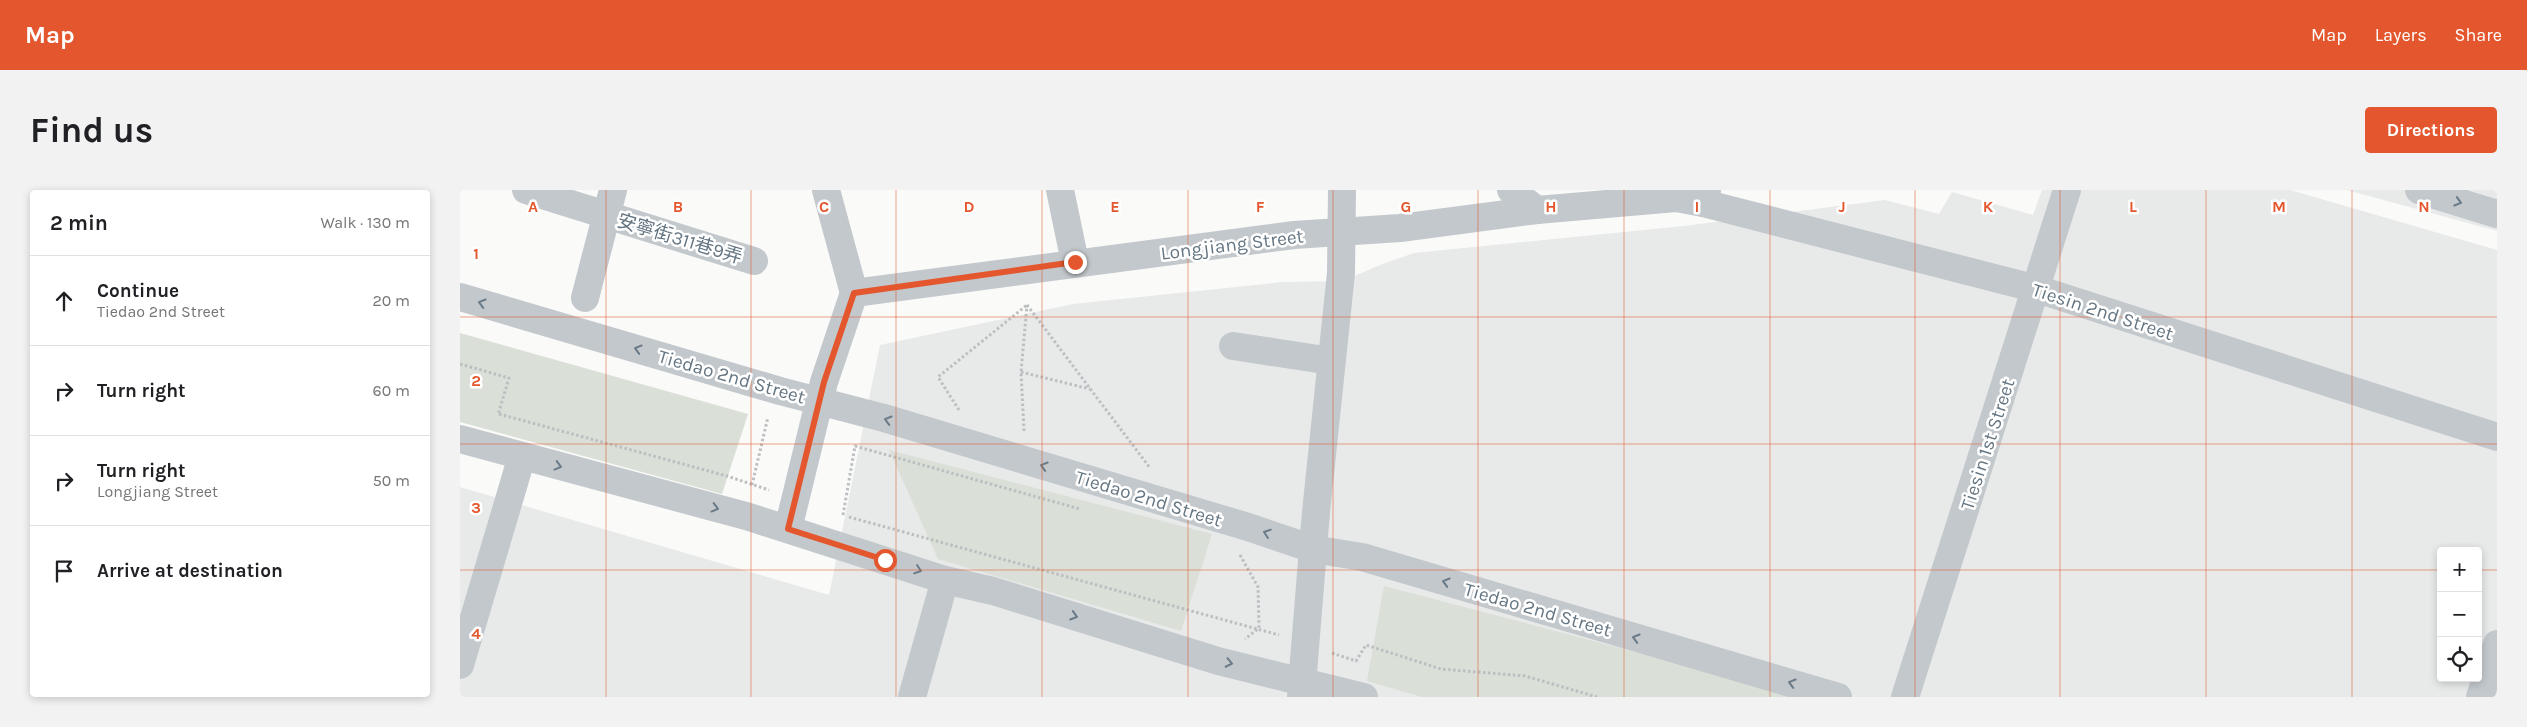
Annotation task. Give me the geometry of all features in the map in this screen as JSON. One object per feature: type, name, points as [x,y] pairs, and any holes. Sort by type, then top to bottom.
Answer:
[{"type":"street","name":"安寧街311巷9弄","points":[[526,190],[609,202],[754,261]]},
{"type":"street","points":[[788,529],[829,364],[854,293],[826,190]]},
{"type":"street","points":[[1060,190],[1075,262]]},
{"type":"street","points":[[1302,690],[1313,549],[1341,273],[1342,190]]},
{"type":"street","points":[[1511,190],[1538,210]]},
{"type":"street","name":"Tiesin 1st Street","points":[[1905,697],[2037,289],[2066,190]]},
{"type":"street","points":[[2419,190],[2497,214]]},
{"type":"street","name":"Longjiang Street","points":[[854,293],[1075,262],[1294,235],[1400,228],[1538,210],[1705,196]]},
{"type":"street","name":"Tiesin 2nd Street","points":[[1705,196],[2037,289],[2497,437]]},
{"type":"street","points":[[585,298],[609,202]]},
{"type":"street","name":"Tiedao 2nd Street","points":[[460,297],[820,402],[884,418],[1248,527],[1313,549],[1362,557],[1838,697]]},
{"type":"street","points":[[1233,346],[1331,361]]},
{"type":"street","points":[[460,439],[788,529],[945,580],[993,591],[1218,660],[1302,690],[1364,697]]},
{"type":"street","points":[[460,665],[522,456]]},
{"type":"street","points":[[912,697],[945,580]]},
{"type":"street","points":[[2480,697],[2497,644]]},
{"type":"path","points":[[1024,434],[1021,372],[1027,305]]},
{"type":"path","points":[[1027,305],[1153,471]]},
{"type":"path","points":[[964,418],[938,377],[1027,305]]},
{"type":"path","points":[[460,364],[509,378],[497,420]]},
{"type":"path","points":[[1021,372],[1091,389]]},
{"type":"path","points":[[499,414],[752,485],[769,416]]},
{"type":"path","points":[[843,515],[855,446],[1085,510]]},
{"type":"path","points":[[836,513],[1259,628]]},
{"type":"path","points":[[1239,553],[1258,586],[1259,628]]},
{"type":"path","points":[[1238,645],[1259,628]]},
{"type":"path","points":[[1356,661],[1366,645],[1441,669],[1525,676],[1597,697]]},
{"type":"shaded area","points":[[2042,190],[2290,190],[2497,250],[2497,697],[460,697],[460,487],[829,595],[880,345],[1073,304],[1283,282],[1343,281],[1414,253],[1684,226],[1885,200],[1939,214],[1952,192],[2033,215]]},
{"type":"shaded area","points":[[2347,190],[2497,190],[2497,231]]},
{"type":"shaded area","points":[[460,333],[748,414],[722,494],[460,422]]},
{"type":"shaded area","points":[[889,450],[1212,534],[1181,631],[938,559]]},
{"type":"shaded area","points":[[1384,586],[1806,697],[1422,697],[1367,681]]},
{"type":"route","points":[[885,560],[788,529],[797,500],[829,364],[854,293],[1075,262]]}]
